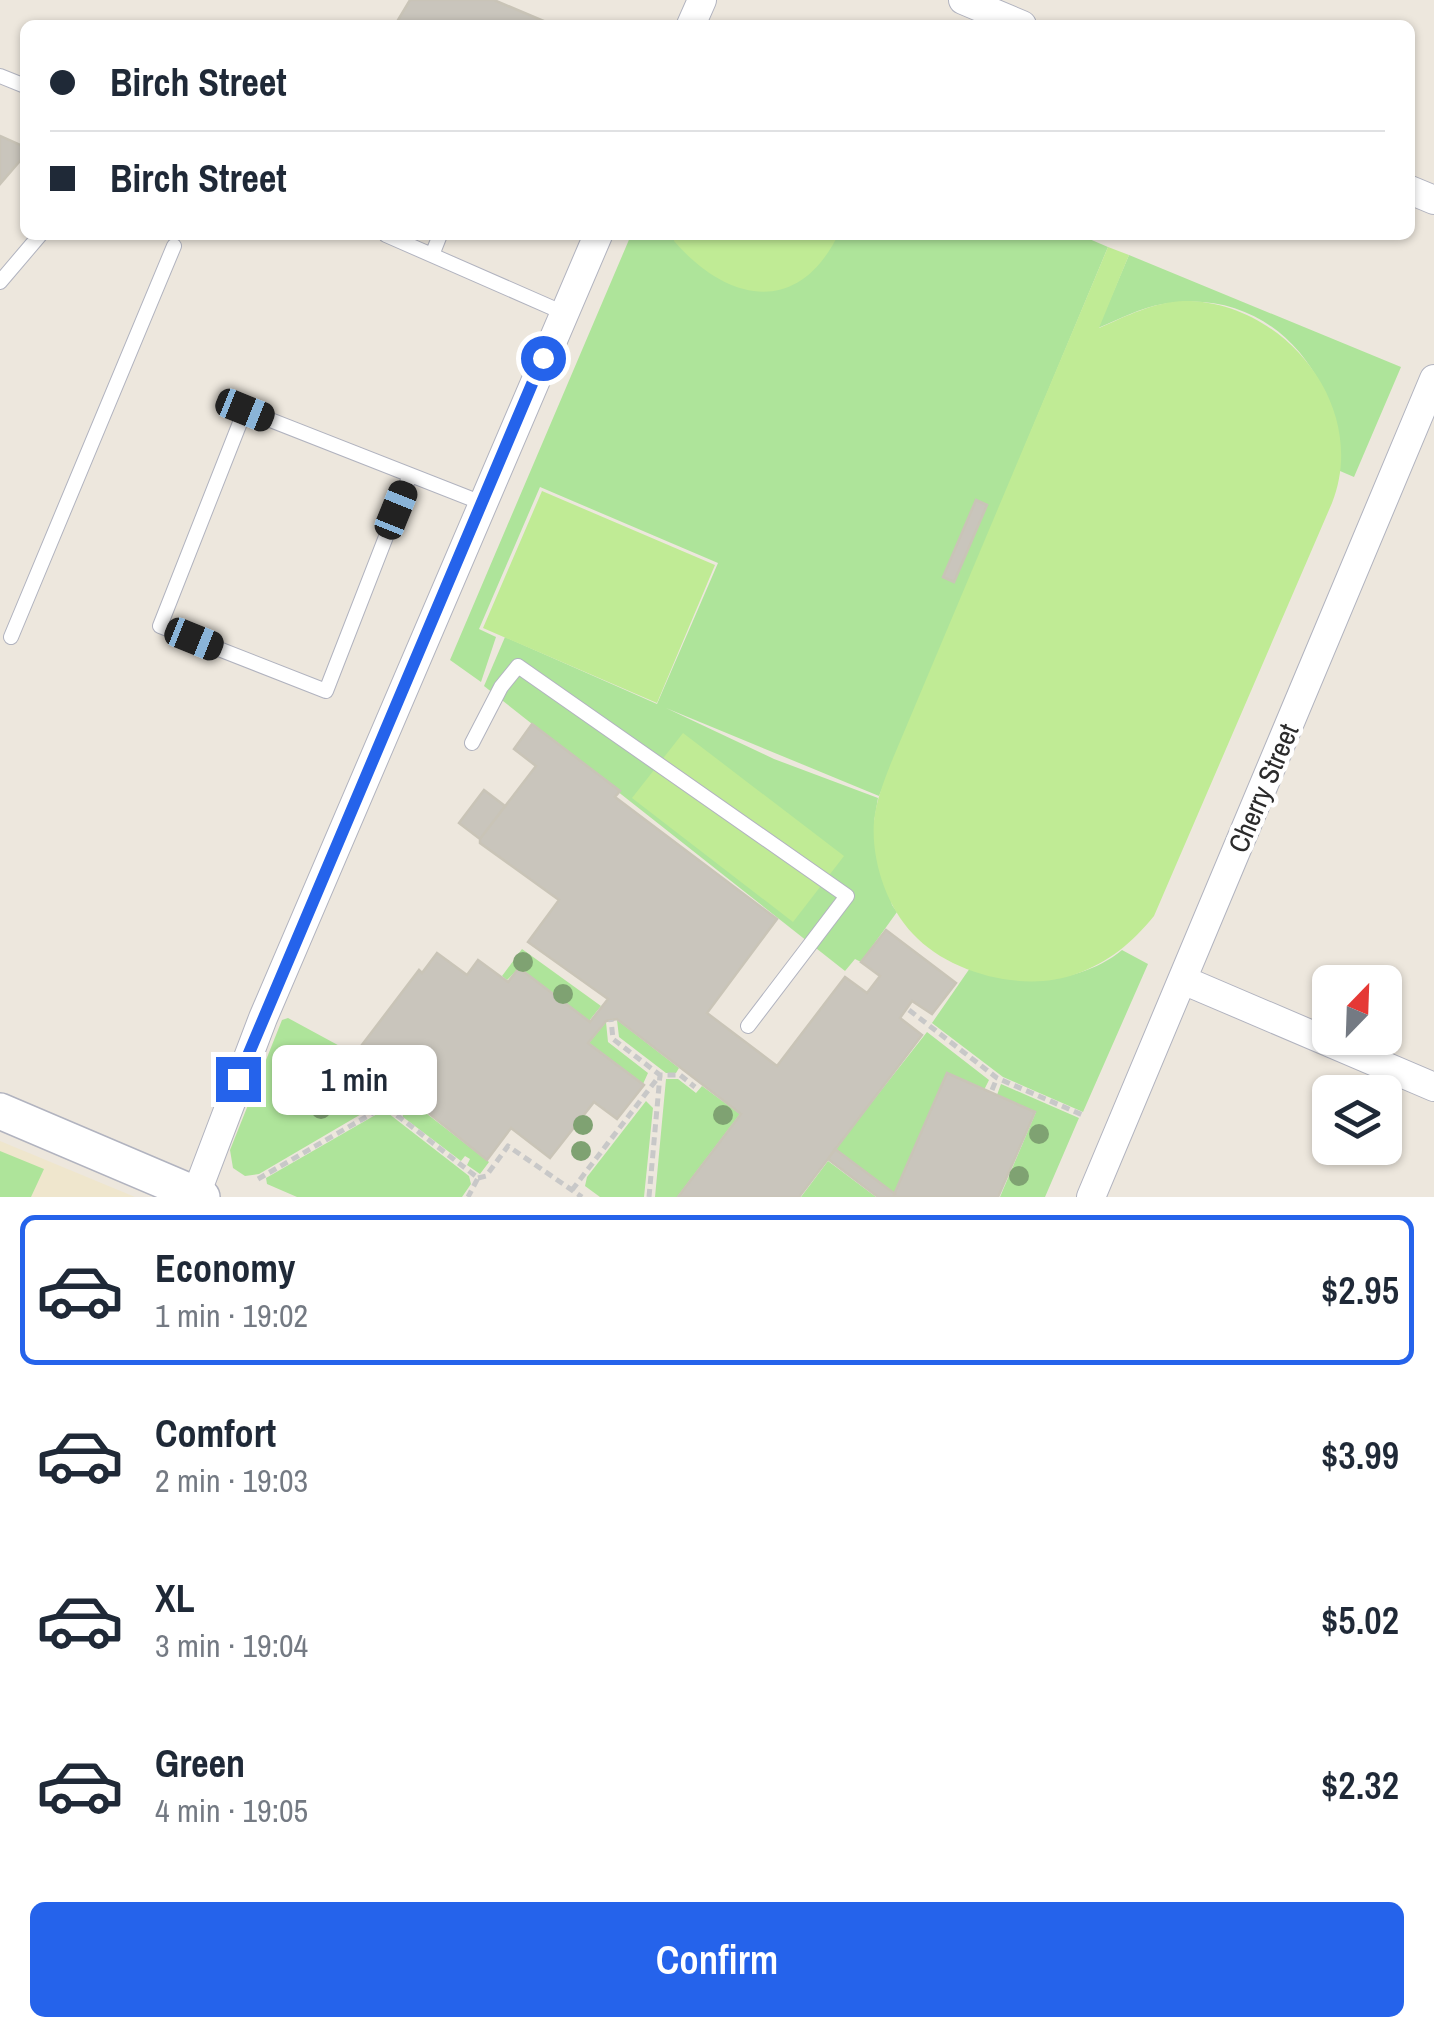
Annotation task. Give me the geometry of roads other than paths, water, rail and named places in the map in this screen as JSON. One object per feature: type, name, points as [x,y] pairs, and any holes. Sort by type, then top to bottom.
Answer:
[{"type":"street","points":[[963,0],[1010,20]]},
{"type":"street","points":[[0,1111],[198,1196],[263,1018],[596,240]]},
{"type":"street","name":"Cherry Street","points":[[1091,1197],[1434,379]]},
{"type":"street","points":[[1183,980],[1434,1086]]},
{"type":"lane","points":[[0,282],[36,240]]},
{"type":"lane","points":[[398,240],[564,313]]},
{"type":"lane","points":[[432,255],[438,240]]},
{"type":"lane","points":[[11,637],[174,246]]},
{"type":"lane","points":[[410,474],[326,690],[160,626],[245,410],[410,474],[482,503]]},
{"type":"lane","points":[[472,744],[501,687],[518,666],[847,896],[748,1026]]}]
